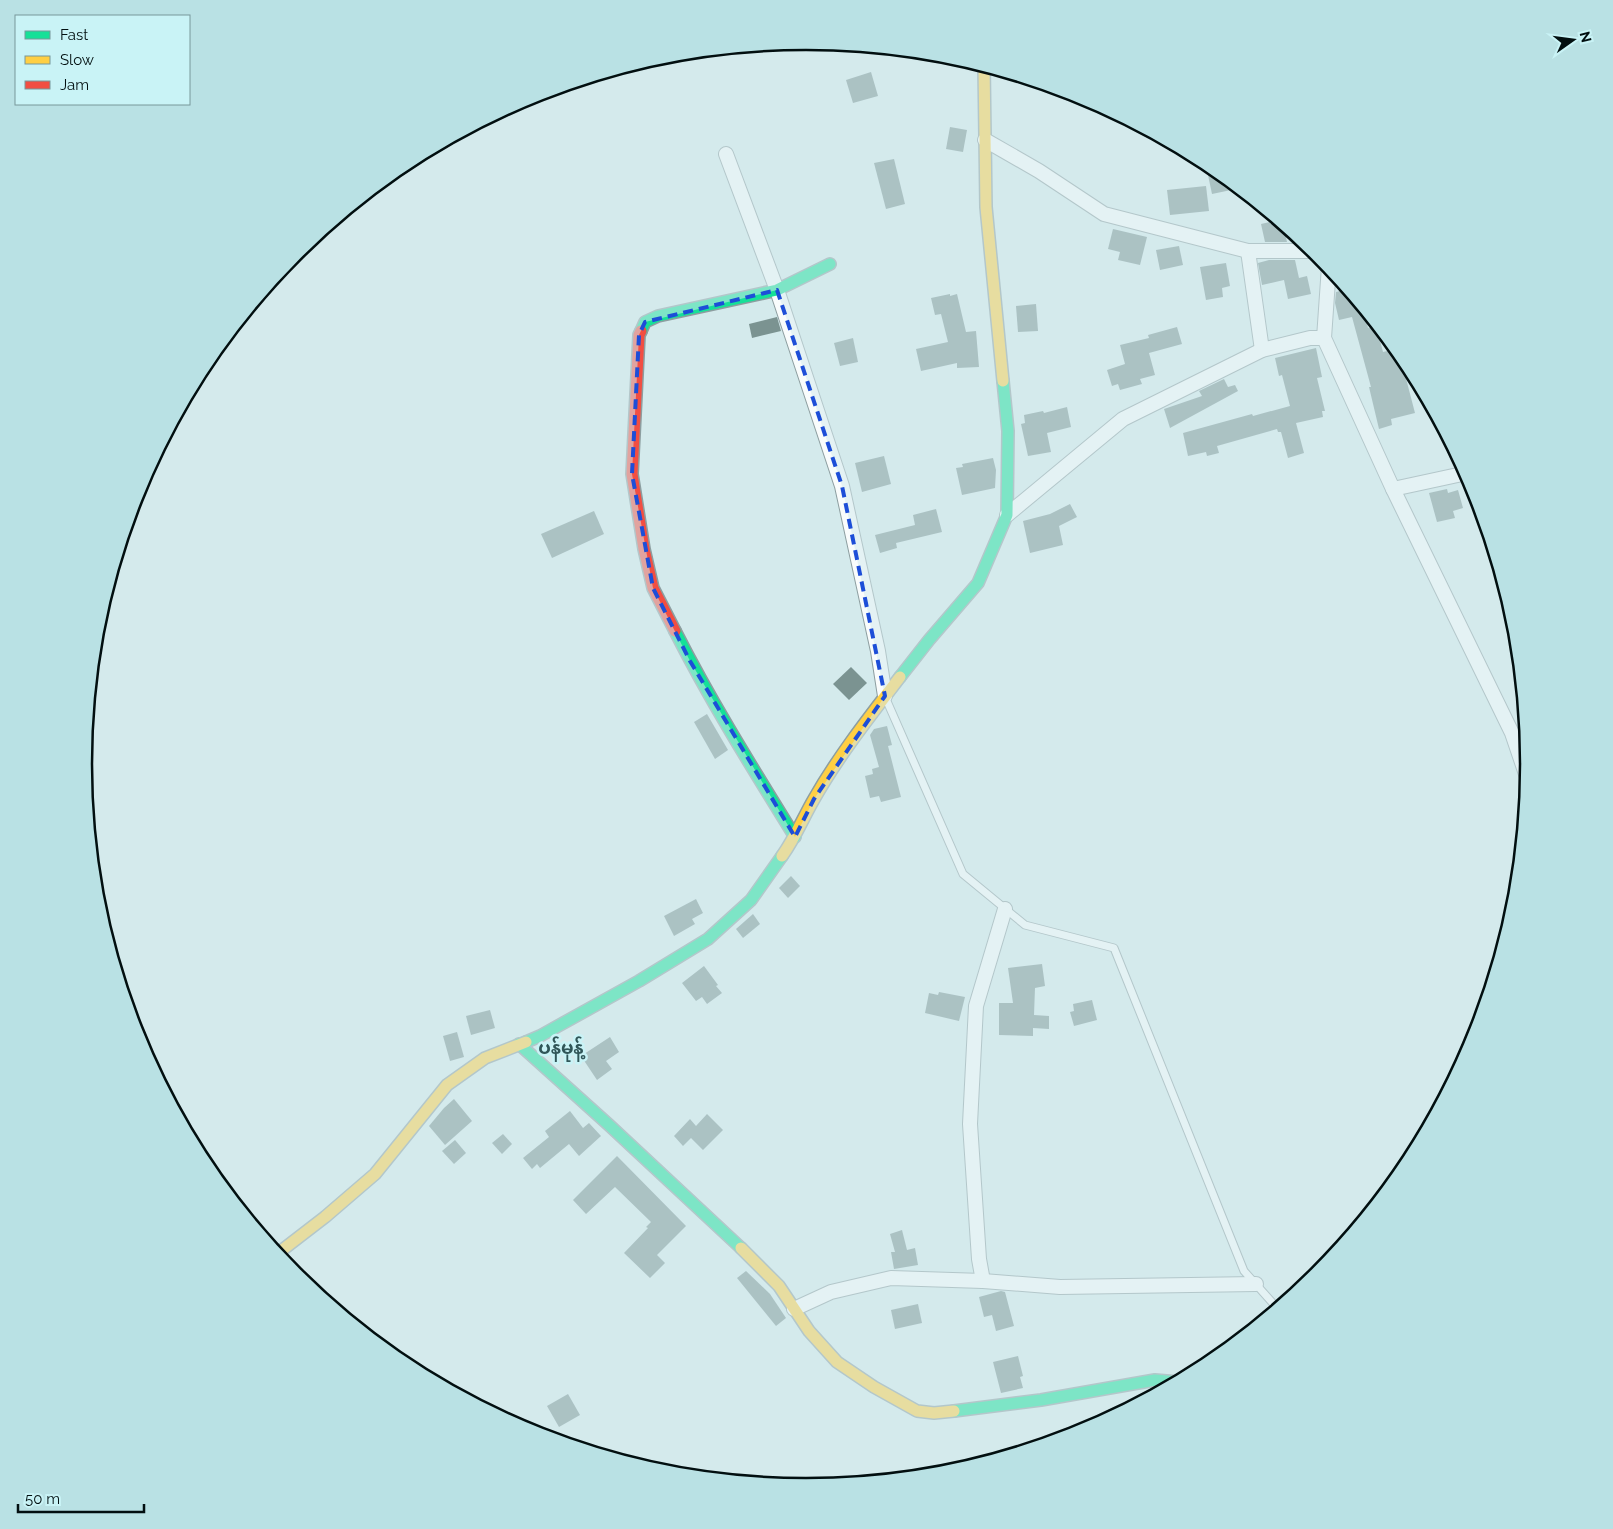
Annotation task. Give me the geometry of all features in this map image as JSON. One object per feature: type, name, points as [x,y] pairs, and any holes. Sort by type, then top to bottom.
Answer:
[{"type":"street","points":[[282,1250],[325,1217],[375,1174],[448,1085],[485,1058],[540,1036],[639,981],[708,939],[751,900],[795,837],[814,799],[855,735],[929,640],[978,583],[1007,514],[1008,431],[986,208],[984,72]]},
{"type":"street","points":[[984,140],[1039,172],[1104,214],[1248,250],[1303,251]]},
{"type":"street","points":[[726,154],[777,290],[842,486],[878,651],[885,696]]},
{"type":"street","points":[[1248,250],[1262,350]]},
{"type":"street","points":[[795,837],[746,758],[690,661],[653,588],[644,549],[632,474],[639,334],[645,322],[658,316],[777,290],[830,264]]},
{"type":"street","points":[[1328,276],[1324,338],[1393,489],[1512,734],[1521,759]]},
{"type":"street","points":[[1007,514],[1123,419],[1262,350],[1310,338],[1324,338]]},
{"type":"street","points":[[1393,489],[1459,474]]},
{"type":"street","points":[[983,1281],[979,1259],[970,1124],[976,1006],[1006,909]]},
{"type":"street","points":[[519,1044],[722,1230],[779,1286],[809,1331],[836,1362],[874,1387],[917,1411],[934,1413],[1042,1400],[1156,1380],[1167,1381]]},
{"type":"street","points":[[794,1308],[831,1292],[891,1278],[983,1281],[1060,1287],[1256,1284]]},
{"type":"lane","points":[[885,696],[963,874],[1025,925],[1114,948],[1244,1271],[1275,1305]]},
{"type":"highlighted area","points":[[777,290],[842,486],[885,696],[814,799],[795,837],[690,661],[653,588],[632,474],[639,335],[645,322]]},
{"type":"building","points":[[871,72],[878,96],[853,103],[846,80]]},
{"type":"building","points":[[950,127],[967,130],[963,152],[946,149]]},
{"type":"building","points":[[894,159],[905,204],[886,209],[874,163]]},
{"type":"building","points":[[1209,175],[1230,190],[1212,194]]},
{"type":"building","points":[[1206,186],[1209,211],[1170,215],[1167,190]]},
{"type":"building","points":[[1271,222],[1285,234],[1287,242],[1265,242],[1261,224]]},
{"type":"building","points":[[1113,229],[1147,237],[1140,265],[1118,260],[1120,252],[1108,249]]},
{"type":"building","points":[[1179,246],[1183,265],[1160,270],[1156,250]]},
{"type":"building","points":[[1269,260],[1295,260],[1299,278],[1307,276],[1311,294],[1288,299],[1284,280],[1262,285],[1258,263]]},
{"type":"building","points":[[1226,263],[1230,286],[1222,288],[1223,297],[1206,300],[1200,267]]},
{"type":"building","points":[[1342,291],[1344,293],[1367,322],[1368,328],[1371,327],[1380,339],[1383,352],[1388,351],[1401,368],[1405,374],[1415,413],[1391,419],[1392,425],[1379,429],[1369,387],[1371,387],[1352,317],[1339,320],[1335,303],[1336,292]]},
{"type":"building","points":[[950,294],[950,296],[957,294],[966,332],[976,331],[979,367],[957,368],[957,363],[921,371],[916,349],[948,342],[941,314],[935,315],[931,298]]},
{"type":"building","points":[[1036,304],[1038,331],[1018,332],[1016,306]]},
{"type":"building","points":[[777,317],[781,331],[752,338],[749,324]]},
{"type":"building","points":[[1177,327],[1182,344],[1149,353],[1155,375],[1140,379],[1142,384],[1120,390],[1118,384],[1112,386],[1107,370],[1125,364],[1120,345],[1149,338],[1148,335]]},
{"type":"building","points":[[853,338],[858,362],[840,366],[834,343]]},
{"type":"building","points":[[1316,348],[1322,377],[1317,378],[1325,411],[1322,411],[1323,417],[1296,423],[1304,453],[1288,458],[1281,432],[1278,432],[1277,429],[1217,446],[1219,453],[1207,456],[1206,452],[1188,456],[1183,433],[1252,414],[1253,416],[1290,406],[1282,375],[1279,376],[1275,358]]},
{"type":"building","points":[[1224,379],[1228,387],[1235,385],[1238,391],[1170,428],[1164,409],[1202,396],[1199,391]]},
{"type":"building","points":[[1067,407],[1071,427],[1047,433],[1051,452],[1028,456],[1021,424],[1025,423],[1024,415],[1043,411],[1044,413]]},
{"type":"building","points":[[884,456],[891,484],[862,492],[855,463]]},
{"type":"building","points":[[993,458],[996,470],[995,488],[962,495],[956,468],[963,467],[962,464]]},
{"type":"building","points":[[1447,489],[1448,493],[1458,490],[1463,508],[1453,511],[1455,518],[1437,522],[1429,493]]},
{"type":"building","points":[[1070,504],[1077,517],[1059,526],[1063,545],[1030,553],[1023,521],[1050,514]]},
{"type":"building","points":[[936,509],[942,532],[896,543],[897,548],[880,553],[875,535],[915,525],[913,515]]},
{"type":"building","points":[[594,511],[604,534],[552,558],[541,534]]},
{"type":"building","points":[[851,667],[867,683],[849,700],[833,684]]},
{"type":"building","points":[[707,714],[728,750],[715,759],[694,722]]},
{"type":"building","points":[[887,726],[892,745],[888,746],[901,797],[881,802],[879,796],[870,798],[865,776],[873,774],[872,769],[879,767],[870,735],[874,729]]},
{"type":"building","points":[[791,876],[800,886],[788,898],[779,888]]},
{"type":"building","points":[[696,899],[703,913],[692,919],[695,924],[674,936],[664,916]]},
{"type":"building","points":[[753,914],[760,924],[743,938],[736,929]]},
{"type":"building","points":[[1042,964],[1045,986],[1035,988],[1034,1015],[1049,1016],[1049,1029],[1033,1028],[1033,1036],[999,1035],[999,1003],[1013,1003],[1008,968]]},
{"type":"building","points":[[704,966],[722,993],[707,1004],[702,997],[696,1001],[682,983]]},
{"type":"building","points":[[939,992],[965,997],[959,1021],[925,1013],[929,993],[938,995]]},
{"type":"building","points":[[1092,1000],[1097,1020],[1074,1026],[1070,1012],[1074,1011],[1073,1004]]},
{"type":"building","points":[[490,1010],[495,1028],[471,1035],[466,1016]]},
{"type":"building","points":[[457,1032],[464,1057],[450,1061],[443,1036]]},
{"type":"building","points":[[610,1037],[619,1052],[606,1061],[612,1069],[597,1080],[581,1056]]},
{"type":"building","points":[[454,1099],[472,1121],[445,1145],[429,1126]]},
{"type":"building","points":[[570,1111],[583,1128],[589,1123],[601,1136],[579,1156],[569,1144],[540,1168],[537,1164],[532,1169],[523,1158],[549,1137],[545,1131]]},
{"type":"building","points":[[707,1114],[723,1130],[703,1150],[691,1138],[683,1146],[674,1136],[690,1119],[696,1126]]},
{"type":"building","points":[[503,1134],[512,1144],[502,1154],[492,1143]]},
{"type":"building","points":[[455,1140],[466,1153],[454,1164],[442,1151]]},
{"type":"building","points":[[617,1156],[686,1226],[657,1255],[665,1263],[650,1278],[624,1253],[648,1228],[646,1227],[651,1222],[615,1187],[586,1214],[573,1200]]},
{"type":"building","points":[[902,1230],[907,1250],[915,1248],[918,1265],[894,1269],[891,1252],[895,1252],[890,1234]]},
{"type":"building","points":[[746,1271],[770,1294],[786,1318],[776,1326],[737,1278]]},
{"type":"building","points":[[1001,1291],[1005,1292],[1014,1326],[996,1331],[992,1315],[984,1317],[979,1297]]},
{"type":"building","points":[[918,1304],[922,1323],[895,1329],[891,1310]]},
{"type":"building","points":[[1018,1356],[1023,1376],[1020,1377],[1023,1388],[1001,1393],[993,1362]]},
{"type":"building","points":[[568,1394],[580,1415],[559,1427],[547,1406]]},
{"type":"traffic: fast","points":[[641,331],[645,322],[658,316],[777,290],[830,264]]},
{"type":"traffic: fast","points":[[900,677],[978,583],[1007,515],[1008,431],[1003,381]]},
{"type":"traffic: fast","points":[[675,631],[748,761],[795,837]]},
{"type":"traffic: fast","points":[[526,1042],[639,981],[708,939],[751,900],[782,856]]},
{"type":"traffic: fast","points":[[519,1044],[741,1248]]},
{"type":"traffic: fast","points":[[954,1411],[1041,1400],[1155,1380],[1167,1381]]},
{"type":"traffic: slow","points":[[984,72],[986,207],[1003,381]]},
{"type":"traffic: slow","points":[[782,856],[834,767],[900,677]]},
{"type":"traffic: slow","points":[[282,1250],[325,1217],[375,1174],[447,1085],[485,1058],[526,1042]]},
{"type":"traffic: slow","points":[[741,1248],[779,1286],[809,1331],[837,1362],[874,1387],[917,1411],[934,1413],[954,1411]]},
{"type":"traffic: jam","points":[[641,331],[639,335],[632,474],[644,549],[653,588],[675,631]]},
{"type":"district","name":"ပန်မုန့်","points":[[561,1048]]}]
